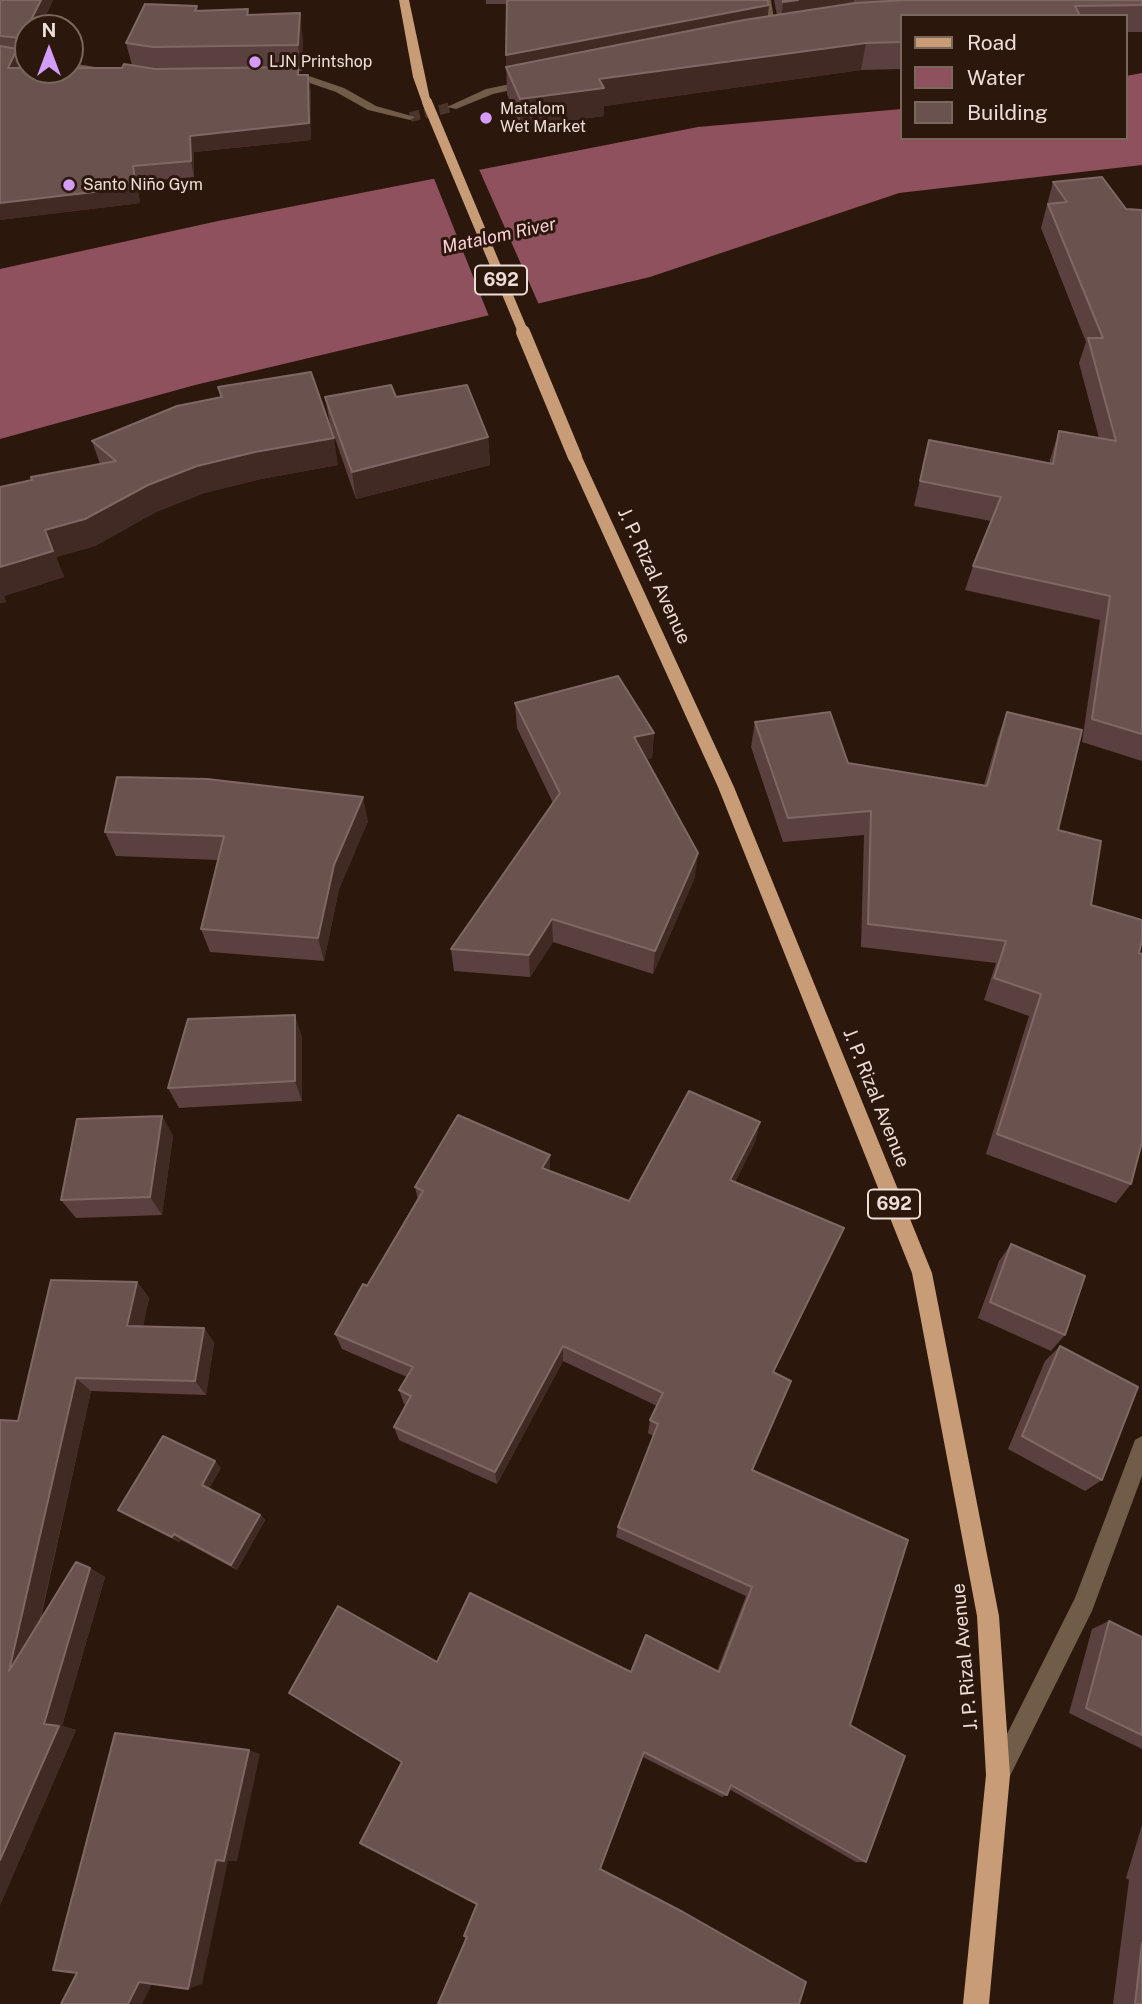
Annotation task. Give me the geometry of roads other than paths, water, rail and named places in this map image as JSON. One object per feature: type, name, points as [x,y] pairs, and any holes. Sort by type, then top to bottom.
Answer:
[{"type":"main road","name":"J. P. Rizal Avenue","points":[[404,0],[418,77],[427,102],[575,457],[726,787],[922,1273],[988,1616],[998,1776],[976,2004]]},
{"type":"street","points":[[766,0],[768,37],[787,34]]},
{"type":"street","points":[[84,68],[121,74]]},
{"type":"street","points":[[270,76],[302,77],[340,90],[372,108],[410,117]]},
{"type":"street","points":[[452,107],[490,91],[540,81]]},
{"type":"street","points":[[998,1776],[1084,1603],[1142,1447]]},
{"type":"water","name":"Matalom River","points":[[1142,73],[1142,165],[899,193],[650,277],[195,385],[0,439],[0,269],[218,221],[698,127],[900,109],[900,140],[1128,140],[1128,76]]},
{"type":"tunnel","points":[[410,117],[452,107]]},
{"type":"place","name":"LJN Printshop","points":[[255,62]]},
{"type":"place","name":"Matalom Wet Market","points":[[486,118]]},
{"type":"place","name":"Santo Niño Gym","points":[[69,185]]}]
